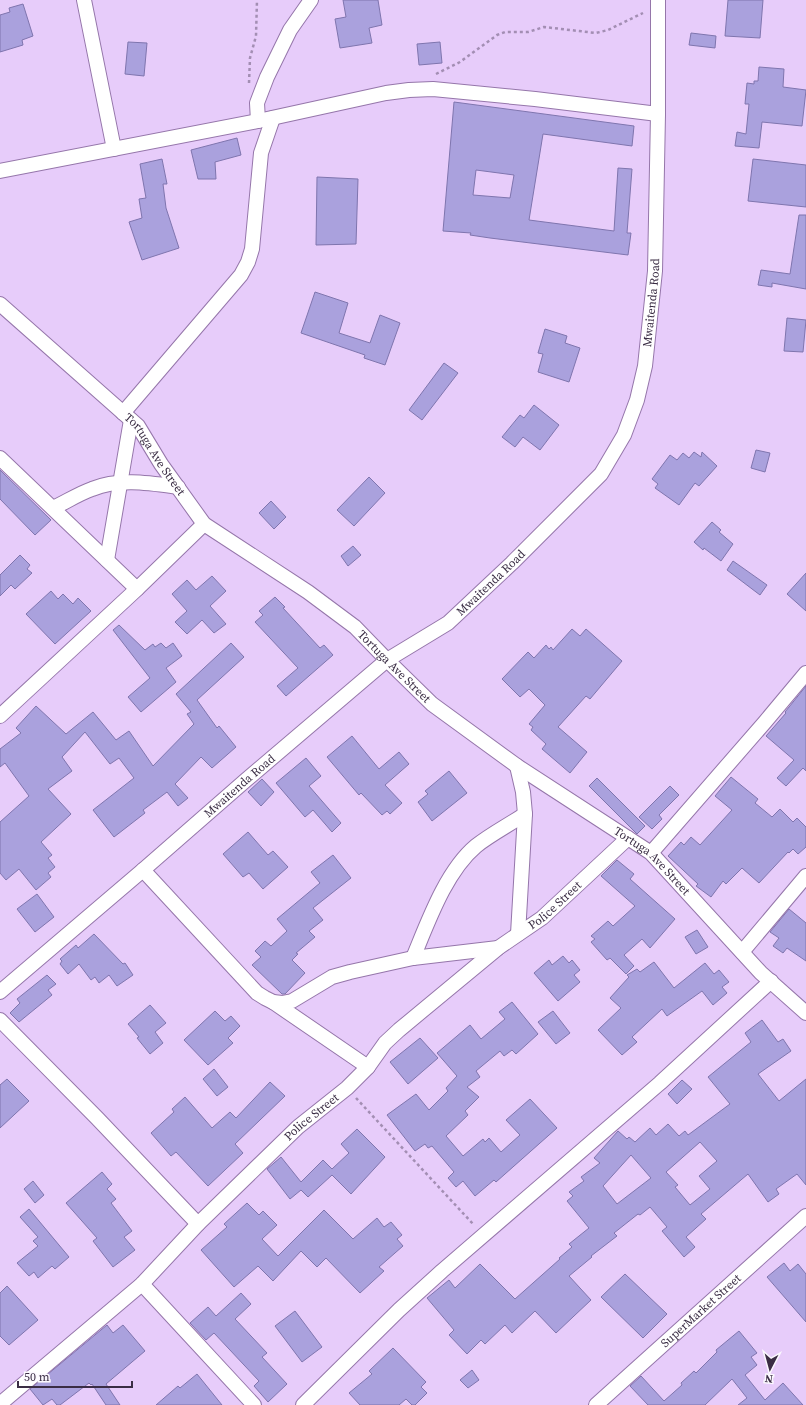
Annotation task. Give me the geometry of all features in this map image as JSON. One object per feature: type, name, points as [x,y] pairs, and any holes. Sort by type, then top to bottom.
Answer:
[{"type":"street","points":[[84,0],[114,149]]},
{"type":"street","points":[[258,121],[257,104],[267,77],[290,30],[311,0]]},
{"type":"street","name":"Mwaitenda Road","points":[[0,992],[387,660],[448,623],[512,563],[600,474],[624,435],[637,400],[645,366],[655,271],[658,114],[658,3]]},
{"type":"street","points":[[0,171],[273,118],[386,93],[410,90],[433,89],[535,99],[658,114]]},
{"type":"street","points":[[107,560],[120,482],[127,417],[241,275],[248,262],[252,249],[261,153],[273,118]]},
{"type":"street","name":"Tortuga Ave Street","points":[[0,304],[138,426],[161,464],[204,524],[296,584],[355,627],[432,704],[517,766],[651,853],[761,972],[806,1013]]},
{"type":"street","points":[[0,458],[137,589]]},
{"type":"street","points":[[53,508],[93,488],[120,482],[139,482],[178,487]]},
{"type":"street","points":[[0,716],[137,589],[204,524]]},
{"type":"street","points":[[651,853],[806,673]]},
{"type":"street","points":[[517,766],[523,792],[525,814],[518,934]]},
{"type":"street","points":[[413,958],[437,901],[458,865],[476,846],[525,814]]},
{"type":"street","name":"Police Street","points":[[0,1404],[142,1284],[198,1224],[298,1127],[347,1088],[368,1067],[385,1043],[398,1030],[498,948],[542,918],[628,838]]},
{"type":"street","points":[[143,870],[257,993],[273,1002],[368,1067]]},
{"type":"street","points":[[742,952],[806,876]]},
{"type":"street","points":[[273,1002],[292,1001],[332,978],[350,972],[413,958],[498,948]]},
{"type":"street","points":[[303,1405],[399,1310],[660,1083],[771,981]]},
{"type":"street","points":[[0,1020],[97,1118],[198,1224]]},
{"type":"street","name":"SuperMarket Street","points":[[596,1405],[806,1216]]},
{"type":"street","points":[[142,1284],[254,1405]]},
{"type":"path","points":[[257,0],[256,36],[250,58],[248,76],[249,88],[257,104]]},
{"type":"path","points":[[433,76],[460,62],[497,35],[505,32],[528,32],[548,27],[587,33],[602,32],[658,3]]},
{"type":"path","points":[[347,1088],[484,1236]]},
{"type":"building","points":[[343,0],[378,0],[382,25],[369,28],[372,43],[340,48],[335,19],[346,17]]},
{"type":"building","points":[[728,0],[763,0],[760,38],[725,36]]},
{"type":"building","points":[[23,4],[33,36],[22,40],[23,45],[0,52],[0,15],[10,12],[9,8]]},
{"type":"building","points":[[691,33],[716,36],[715,48],[689,45]]},
{"type":"building","points":[[128,42],[147,43],[144,76],[125,74]]},
{"type":"building","points":[[440,42],[442,63],[419,65],[417,44]]},
{"type":"building","points":[[759,67],[784,69],[783,87],[806,90],[802,126],[762,122],[759,148],[735,146],[737,132],[746,134],[749,104],[745,104],[747,83],[754,84],[754,81],[758,81]]},
{"type":"building","points":[[454,102],[634,126],[632,146],[543,134],[529,220],[614,231],[618,168],[632,169],[627,233],[631,233],[628,255],[490,238],[470,235],[471,233],[443,231]],"holes":[[[476,170],[514,175],[510,198],[473,195]]]},
{"type":"building","points":[[237,138],[241,155],[215,162],[216,179],[198,179],[191,150]]},
{"type":"building","points":[[162,159],[167,184],[163,184],[166,208],[179,248],[142,260],[129,222],[142,218],[139,199],[146,198],[140,164]]},
{"type":"building","points":[[753,159],[806,165],[806,207],[748,201]]},
{"type":"building","points":[[317,177],[358,179],[356,244],[316,245]]},
{"type":"building","points":[[799,215],[806,215],[806,289],[772,283],[772,287],[758,285],[761,270],[790,274]]},
{"type":"building","points":[[315,292],[348,303],[339,333],[370,343],[380,315],[400,323],[385,365],[364,358],[365,355],[301,333]]},
{"type":"building","points":[[787,318],[806,320],[803,352],[784,351]]},
{"type":"building","points":[[545,329],[567,336],[565,343],[580,348],[569,382],[538,372],[543,354],[538,353]]},
{"type":"building","points":[[444,363],[458,373],[422,420],[409,410]]},
{"type":"building","points":[[534,405],[559,425],[540,450],[523,437],[515,447],[502,437],[520,415],[524,418]]},
{"type":"building","points":[[756,450],[770,453],[765,472],[751,468]]},
{"type":"building","points":[[694,452],[701,457],[702,452],[717,466],[699,486],[695,483],[679,505],[655,488],[658,484],[652,479],[670,455],[677,460],[683,453],[689,458]]},
{"type":"building","points":[[0,470],[51,520],[35,535],[0,499]]},
{"type":"building","points":[[369,477],[385,493],[354,526],[337,510]]},
{"type":"building","points":[[271,501],[286,517],[274,529],[259,513]]},
{"type":"building","points":[[712,522],[721,530],[719,532],[733,544],[721,561],[704,548],[703,550],[694,542]]},
{"type":"building","points":[[353,546],[361,555],[348,566],[341,556]]},
{"type":"building","points":[[20,555],[30,565],[27,569],[32,573],[15,589],[11,585],[0,596],[0,575]]},
{"type":"building","points":[[733,561],[767,585],[760,595],[727,570]]},
{"type":"building","points":[[806,573],[806,611],[787,594]]},
{"type":"building","points":[[212,576],[226,591],[210,606],[226,624],[214,633],[202,620],[187,634],[175,622],[187,611],[172,594],[187,580],[196,590]]},
{"type":"building","points":[[51,591],[58,599],[63,594],[73,604],[78,598],[91,611],[55,644],[26,614]]},
{"type":"building","points":[[275,597],[285,607],[283,608],[320,648],[324,645],[333,655],[286,696],[277,686],[298,668],[255,622],[263,615],[259,611]]},
{"type":"building","points":[[119,625],[145,650],[153,644],[155,647],[161,643],[166,648],[173,643],[182,656],[166,668],[176,682],[141,712],[128,697],[150,678],[113,630]]},
{"type":"building","points":[[572,629],[580,636],[586,629],[622,661],[590,699],[586,696],[558,727],[587,752],[570,773],[542,749],[546,744],[531,730],[533,727],[529,724],[545,705],[529,689],[520,697],[502,679],[528,652],[534,658],[546,645],[549,649],[551,647],[553,650]]},
{"type":"building","points":[[231,643],[244,657],[197,700],[217,728],[219,726],[236,747],[212,768],[201,757],[175,784],[188,798],[178,806],[167,792],[143,810],[145,813],[114,837],[93,810],[134,778],[119,758],[110,764],[85,732],[62,757],[72,771],[48,789],[71,814],[41,842],[52,855],[48,858],[55,867],[48,873],[51,877],[36,890],[19,869],[6,880],[0,873],[0,822],[29,796],[5,763],[0,767],[0,749],[21,733],[16,728],[36,706],[66,734],[93,712],[116,740],[129,731],[153,766],[194,724],[187,714],[191,712],[176,694]]},
{"type":"building","points":[[806,686],[806,771],[803,768],[786,786],[777,778],[794,760],[766,736],[786,713],[785,712]]},
{"type":"building","points":[[352,736],[379,769],[399,752],[409,764],[385,785],[402,803],[390,814],[387,811],[382,815],[361,793],[359,795],[327,757]]},
{"type":"building","points":[[306,758],[321,776],[309,786],[341,823],[332,832],[313,810],[305,817],[276,783]]},
{"type":"building","points":[[449,771],[467,793],[432,821],[418,802],[428,794],[425,791]]},
{"type":"building","points":[[731,777],[758,799],[755,803],[772,817],[780,809],[793,822],[797,818],[806,827],[806,847],[798,854],[793,849],[789,853],[788,852],[759,883],[742,868],[726,884],[723,881],[711,897],[696,886],[698,884],[668,856],[681,842],[684,845],[691,837],[700,845],[732,810],[715,796]]},
{"type":"building","points":[[597,778],[645,826],[637,834],[589,786]]},
{"type":"building","points":[[262,779],[274,792],[261,806],[248,792]]},
{"type":"building","points":[[670,786],[679,795],[659,815],[662,819],[652,829],[639,817]]},
{"type":"building","points":[[248,832],[268,855],[273,851],[288,867],[263,889],[249,873],[243,877],[223,854]]},
{"type":"building","points":[[333,855],[351,878],[313,908],[323,920],[309,931],[315,937],[296,953],[298,954],[292,960],[305,973],[285,994],[282,994],[252,965],[261,957],[255,951],[265,941],[271,946],[287,931],[277,919],[320,883],[311,872]]},
{"type":"building","points":[[617,860],[634,874],[630,879],[675,919],[650,948],[642,939],[624,955],[634,966],[626,974],[610,958],[607,960],[591,942],[595,939],[591,936],[608,921],[613,926],[635,906],[601,876]]},
{"type":"building","points":[[37,894],[54,917],[35,932],[17,909]]},
{"type":"building","points":[[789,909],[806,923],[806,961],[787,948],[783,953],[773,946],[779,938],[770,932]]},
{"type":"building","points":[[697,930],[708,947],[696,954],[685,937]]},
{"type":"building","points":[[94,934],[123,964],[125,963],[133,975],[117,986],[109,975],[99,983],[95,977],[91,980],[79,964],[68,974],[60,964],[62,961],[60,959],[76,945],[78,948]]},
{"type":"building","points":[[563,956],[569,963],[572,960],[580,970],[574,975],[580,982],[558,1001],[534,973],[549,960],[552,965]]},
{"type":"building","points":[[654,962],[674,988],[705,963],[714,974],[719,970],[729,982],[722,987],[727,993],[713,1005],[702,991],[667,1016],[662,1009],[632,1037],[637,1042],[622,1055],[598,1030],[621,1008],[610,998],[629,977],[627,975],[637,969],[640,972]]},
{"type":"building","points":[[47,975],[56,984],[48,990],[52,995],[19,1022],[10,1013],[20,1003],[17,999]]},
{"type":"building","points":[[512,1002],[538,1034],[516,1054],[512,1050],[504,1056],[500,1051],[476,1071],[480,1077],[467,1087],[479,1097],[465,1111],[468,1115],[446,1136],[463,1156],[483,1139],[485,1142],[489,1138],[501,1152],[520,1135],[506,1120],[530,1099],[557,1128],[496,1182],[494,1180],[475,1196],[463,1181],[456,1187],[448,1178],[454,1172],[432,1146],[428,1148],[425,1144],[415,1151],[387,1115],[416,1094],[429,1110],[448,1091],[446,1088],[457,1076],[437,1053],[470,1025],[481,1039],[505,1019],[499,1012]]},
{"type":"building","points":[[150,1005],[166,1023],[155,1032],[163,1043],[150,1054],[128,1024]]},
{"type":"building","points":[[215,1011],[225,1021],[231,1016],[240,1026],[228,1038],[233,1043],[208,1065],[184,1040]]},
{"type":"building","points":[[553,1011],[570,1033],[556,1044],[538,1022]]},
{"type":"building","points":[[762,1020],[778,1042],[783,1039],[791,1051],[758,1074],[779,1101],[806,1079],[806,1185],[797,1174],[776,1189],[779,1194],[768,1202],[748,1174],[701,1214],[706,1219],[686,1237],[695,1247],[684,1257],[662,1231],[667,1227],[650,1207],[640,1215],[638,1214],[614,1233],[617,1236],[591,1256],[592,1257],[569,1276],[591,1300],[556,1333],[535,1311],[512,1333],[505,1325],[485,1344],[481,1340],[467,1354],[449,1335],[454,1330],[427,1298],[449,1280],[455,1288],[480,1264],[515,1299],[572,1247],[569,1244],[589,1228],[567,1201],[573,1196],[569,1192],[584,1181],[581,1177],[600,1163],[594,1158],[618,1131],[627,1139],[629,1137],[635,1142],[650,1128],[656,1135],[668,1124],[679,1136],[685,1131],[688,1135],[730,1104],[708,1077],[751,1042],[745,1033]],"holes":[[[700,1142],[717,1161],[699,1176],[710,1189],[690,1205],[675,1187],[678,1185],[666,1172]],[[631,1155],[651,1178],[617,1204],[603,1186]]]},
{"type":"building","points":[[420,1038],[438,1058],[408,1084],[390,1062]]},
{"type":"building","points":[[214,1069],[228,1087],[217,1096],[203,1079]]},
{"type":"building","points":[[7,1079],[29,1101],[0,1128],[0,1085]]},
{"type":"building","points":[[682,1080],[692,1089],[677,1104],[668,1094]]},
{"type":"building","points":[[270,1082],[285,1096],[235,1144],[243,1153],[208,1186],[176,1152],[171,1156],[151,1133],[174,1112],[172,1109],[185,1097],[212,1128],[230,1112],[236,1118]]},
{"type":"building","points":[[357,1129],[385,1157],[351,1194],[332,1175],[308,1197],[301,1190],[290,1199],[267,1169],[281,1157],[301,1182],[323,1160],[332,1169],[349,1153],[341,1144]]},
{"type":"building","points":[[102,1172],[112,1184],[107,1189],[116,1199],[111,1203],[132,1231],[124,1237],[135,1250],[113,1267],[93,1241],[97,1238],[66,1203]]},
{"type":"building","points":[[33,1181],[44,1195],[35,1203],[24,1189]]},
{"type":"building","points":[[247,1203],[259,1215],[263,1211],[277,1225],[262,1239],[278,1256],[324,1210],[353,1239],[377,1218],[384,1227],[391,1222],[402,1235],[397,1239],[403,1246],[379,1267],[384,1271],[360,1293],[326,1258],[317,1267],[301,1251],[273,1281],[258,1266],[234,1287],[201,1250],[227,1227],[224,1224]]},
{"type":"building","points":[[29,1209],[69,1257],[55,1269],[52,1266],[38,1278],[34,1272],[29,1276],[17,1263],[38,1246],[33,1241],[38,1237],[20,1217]]},
{"type":"building","points":[[784,1263],[790,1271],[798,1264],[806,1274],[806,1322],[767,1277]]},
{"type":"building","points":[[625,1274],[667,1314],[643,1338],[601,1297]]},
{"type":"building","points":[[7,1286],[38,1320],[9,1345],[0,1336],[0,1293]]},
{"type":"building","points":[[241,1293],[251,1304],[235,1319],[267,1353],[262,1357],[287,1384],[268,1402],[254,1386],[259,1381],[214,1333],[206,1340],[190,1323],[208,1307],[216,1316]]},
{"type":"building","points":[[295,1311],[322,1347],[302,1362],[275,1326]]},
{"type":"building","points":[[107,1325],[113,1333],[123,1325],[145,1351],[106,1384],[120,1405],[106,1405],[92,1384],[91,1385],[89,1383],[60,1405],[57,1405],[52,1399],[43,1405],[30,1389]]},
{"type":"building","points":[[739,1331],[757,1353],[751,1357],[757,1365],[745,1375],[765,1400],[783,1383],[803,1405],[738,1405],[747,1398],[732,1379],[705,1405],[648,1405],[630,1386],[641,1376],[664,1401],[682,1385],[681,1383],[694,1371],[696,1373],[717,1352],[716,1350]]},
{"type":"building","points":[[393,1348],[426,1382],[421,1387],[427,1393],[415,1405],[412,1405],[406,1399],[399,1405],[360,1405],[349,1393],[372,1374],[369,1371]]},
{"type":"building","points":[[472,1370],[479,1380],[468,1388],[460,1380]]},
{"type":"building","points":[[197,1374],[222,1405],[156,1405],[178,1386],[180,1388]]}]
